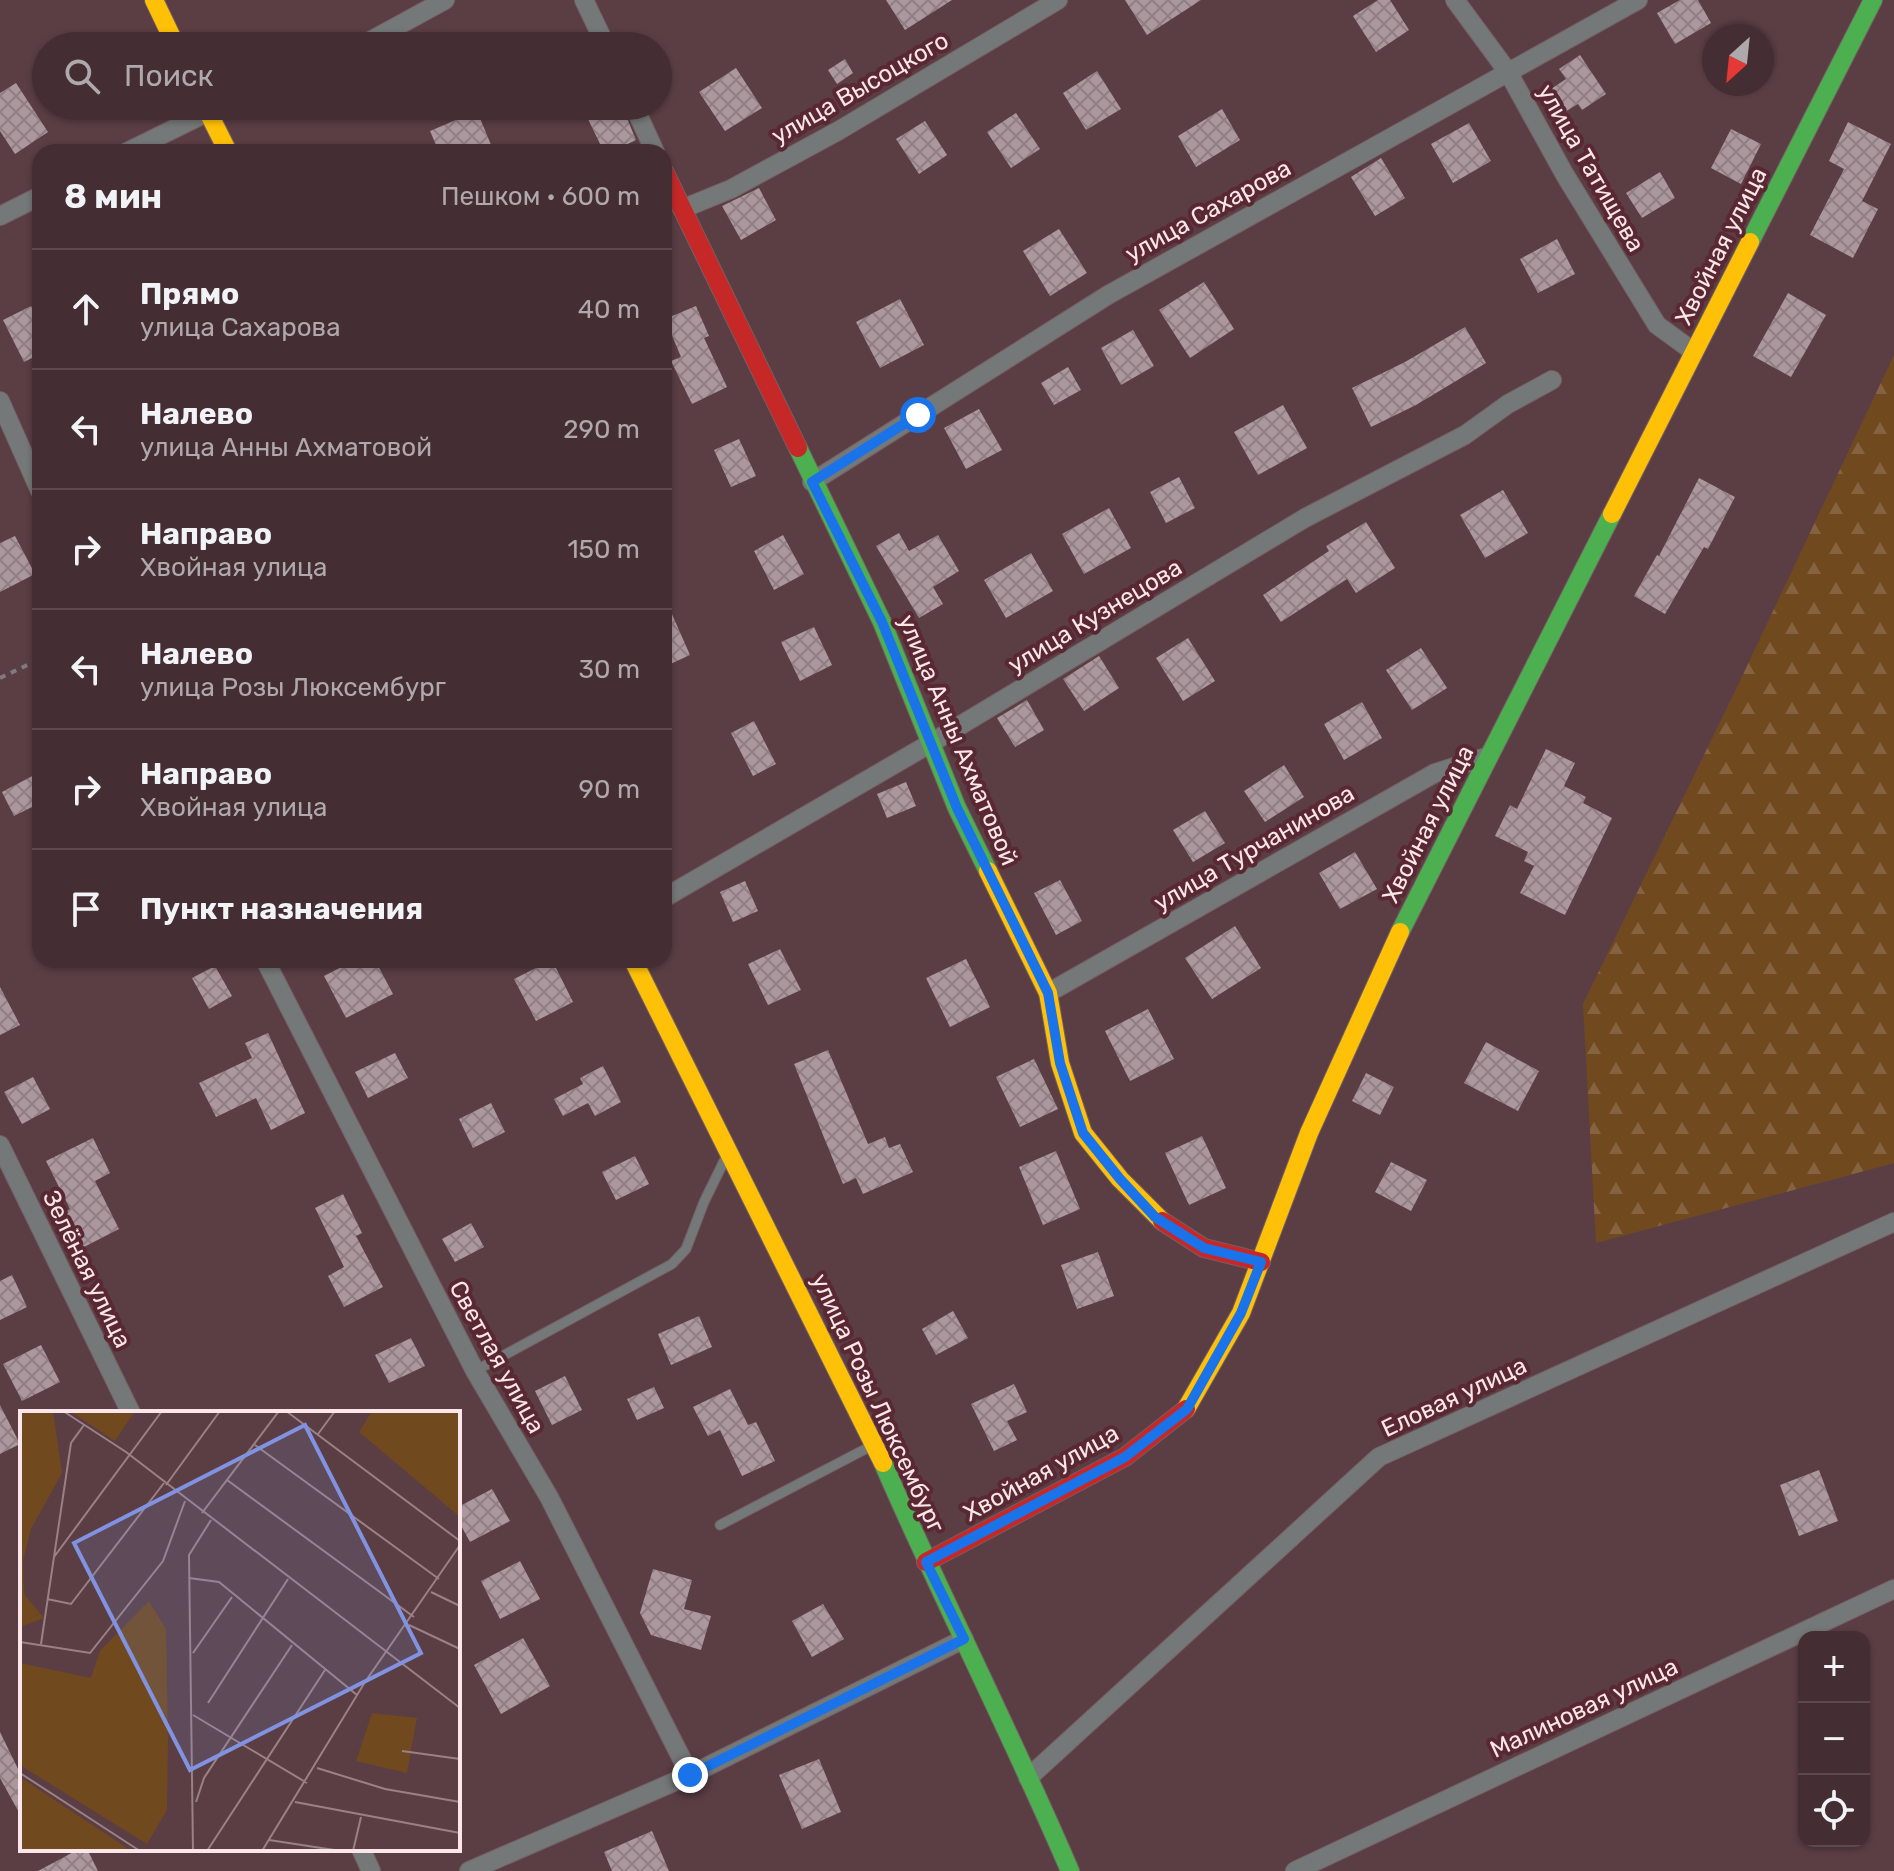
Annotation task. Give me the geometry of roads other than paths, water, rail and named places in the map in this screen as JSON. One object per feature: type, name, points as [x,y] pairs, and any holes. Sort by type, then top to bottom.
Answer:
[{"type":"street","points":[[154,0],[169,32]]},
{"type":"street","points":[[387,32],[445,0]]},
{"type":"street","points":[[584,0],[599,32]]},
{"type":"street","name":"улица Высоцкого","points":[[682,209],[731,189],[838,131],[1058,0]]},
{"type":"street","name":"улица Татищева","points":[[1455,0],[1508,72],[1565,175],[1657,325],[1694,352]]},
{"type":"street","name":"улица Сахарова","points":[[812,482],[1108,295],[1638,0]]},
{"type":"street","name":"Хвойная улица","points":[[926,1562],[1125,1457],[1187,1409],[1241,1313],[1309,1133],[1407,917],[1873,0]]},
{"type":"street","points":[[142,144],[186,120]]},
{"type":"street","points":[[212,120],[224,144]]},
{"type":"street","points":[[640,120],[651,144]]},
{"type":"street","name":"улица Анны Ахматовой","points":[[672,188],[882,622],[957,808],[1048,993],[1060,1063],[1083,1133],[1155,1217],[1204,1248],[1261,1262]]},
{"type":"street","points":[[0,216],[32,200]]},
{"type":"street","name":"улица Кузнецова","points":[[672,893],[931,743],[1305,518],[1465,435],[1508,404],[1552,380]]},
{"type":"street","points":[[0,401],[32,473]]},
{"type":"street","name":"улица Турчанинова","points":[[1048,993],[1435,773],[1489,756]]},
{"type":"street","name":"Светлая улица","points":[[269,968],[475,1371],[549,1497],[690,1775]]},
{"type":"street","name":"улица Розы Люксембург","points":[[637,968],[875,1444],[926,1562],[1070,1871]]},
{"type":"street","name":"Зелёная улица","points":[[0,1145],[130,1411]]},
{"type":"street","name":"Еловая улица","points":[[1028,1778],[1379,1457],[1894,1222]]},
{"type":"street","name":"Малиновая улица","points":[[1295,1871],[1894,1589]]},
{"type":"street","points":[[469,1871],[690,1775],[964,1639]]},
{"type":"street","points":[[362,1851],[371,1871]]},
{"type":"lane","points":[[475,1371],[672,1264],[686,1249],[704,1202],[729,1152]]},
{"type":"lane","points":[[720,1525],[875,1444]]}]
